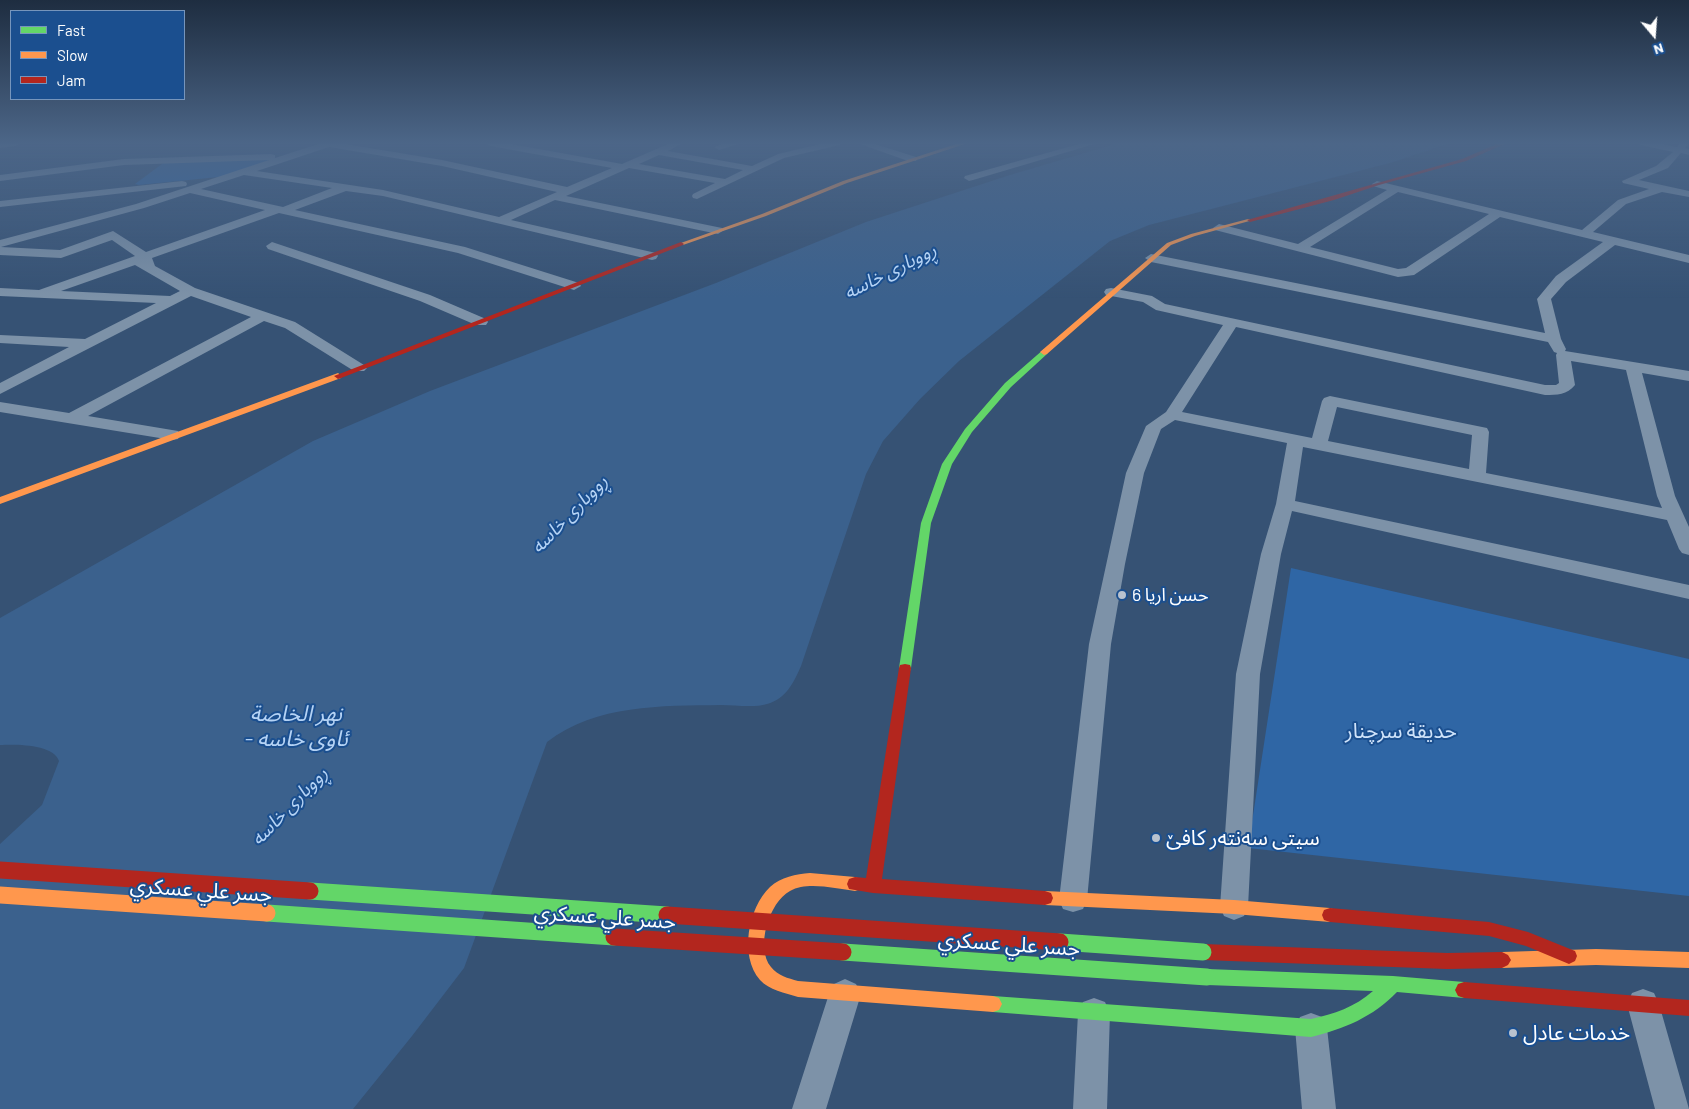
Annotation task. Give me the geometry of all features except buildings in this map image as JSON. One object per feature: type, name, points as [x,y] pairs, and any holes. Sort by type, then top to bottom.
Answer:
[{"type":"street","points":[[0,204],[86,195]]},
{"type":"street","points":[[0,244],[95,219],[174,195]]},
{"type":"street","points":[[213,195],[460,250],[574,286]]},
{"type":"street","points":[[40,294],[144,261],[322,195]]},
{"type":"street","points":[[387,195],[652,256]]},
{"type":"street","points":[[501,220],[561,195]]},
{"type":"street","points":[[0,501],[172,435],[359,368],[813,195]]},
{"type":"street","points":[[873,886],[926,523],[942,478],[956,447],[968,430],[1002,391],[1111,292],[1169,244],[1219,228],[1345,195]]},
{"type":"street","points":[[1299,249],[1387,195]]},
{"type":"street","points":[[1420,195],[1689,260]]},
{"type":"street","points":[[1584,234],[1622,202],[1642,195]]},
{"type":"street","points":[[555,197],[718,230]]},
{"type":"street","points":[[1219,228],[1385,270],[1409,272],[1498,213]]},
{"type":"street","points":[[0,251],[61,254],[113,235],[144,261],[190,291],[227,306],[290,325],[359,368]]},
{"type":"street","points":[[1111,292],[1147,299],[1161,306],[1232,322],[1546,390],[1559,390],[1567,385],[1562,355],[1554,340],[1544,299],[1561,279],[1612,241]]},
{"type":"street","points":[[272,246],[425,298],[481,322]]},
{"type":"street","points":[[1151,258],[1554,340]]},
{"type":"street","points":[[0,389],[190,291]]},
{"type":"street","points":[[0,292],[172,300]]},
{"type":"street","points":[[72,418],[263,316]]},
{"type":"street","points":[[1073,900],[1100,644],[1135,473],[1154,426],[1172,415],[1232,322]]},
{"type":"street","points":[[0,339],[88,344]]},
{"type":"street","points":[[1562,355],[1689,376]]},
{"type":"street","points":[[1633,367],[1666,496],[1689,549]]},
{"type":"street","points":[[1319,444],[1330,401],[1481,432],[1477,475]]},
{"type":"street","points":[[0,407],[172,435]]},
{"type":"street","points":[[1172,415],[1675,516]]},
{"type":"street","points":[[1234,907],[1248,674],[1271,554],[1285,504],[1296,439]]},
{"type":"street","points":[[1285,504],[1689,592]]},
{"type":"street","name":"جسر علي عسكري","points":[[0,870],[1203,952],[1447,961],[1569,956],[1633,956],[1689,960]]},
{"type":"street","points":[[1393,984],[1379,1001],[1360,1014],[1337,1023],[1310,1028],[845,994],[782,986],[769,978],[760,967],[756,954],[761,917],[765,904],[774,892],[787,884],[810,880],[1073,900],[1234,907],[1489,929],[1528,939],[1569,956]]},
{"type":"street","name":"جسر علي عسكري","points":[[0,895],[1207,976],[1393,984],[1689,1008]]},
{"type":"street","points":[[809,1109],[845,994]]},
{"type":"street","points":[[1643,1004],[1672,1109]]},
{"type":"street","points":[[1090,1109],[1094,1013]]},
{"type":"street","points":[[1310,1028],[1319,1109]]},
{"type":"green space","name":"حديقة سرچنار","points":[[1291,568],[1689,659],[1689,896],[1248,848]]},
{"type":"water","name":"نهر الخاصة - ئاوی خاسە","points":[[949,195],[1267,195],[1149,225],[1110,241],[959,361],[920,399],[883,441],[866,474],[801,666],[789,689],[774,702],[756,706],[676,706],[630,710],[587,720],[547,742],[464,968],[353,1109],[0,1109],[0,844],[42,805],[59,761],[56,755],[42,748],[24,745],[0,745],[0,618],[313,441],[430,391],[716,283],[866,222]]},
{"type":"traffic: fast","points":[[905,668],[926,523],[947,464],[968,431],[1008,385],[1044,352]]},
{"type":"traffic: fast","points":[[310,891],[667,915]]},
{"type":"traffic: fast","points":[[267,913],[614,937]]},
{"type":"traffic: fast","points":[[1060,942],[1203,952]]},
{"type":"traffic: fast","points":[[843,952],[1207,977]]},
{"type":"traffic: fast","points":[[1207,977],[1393,984],[1464,990]]},
{"type":"traffic: fast","points":[[993,1004],[1311,1028],[1335,1022],[1366,1008],[1393,984]]},
{"type":"traffic: slow","points":[[681,244],[764,215],[814,195]]},
{"type":"traffic: slow","points":[[1044,352],[1169,244],[1193,235],[1250,220]]},
{"type":"traffic: slow","points":[[0,501],[338,376]]},
{"type":"traffic: slow","points":[[855,884],[810,880],[792,883],[776,892],[763,912],[757,936],[758,960],[762,969],[769,977],[798,989],[993,1004]]},
{"type":"traffic: slow","points":[[0,895],[267,913]]},
{"type":"traffic: slow","points":[[1045,898],[1234,907],[1330,915]]},
{"type":"traffic: slow","points":[[1502,960],[1596,957],[1689,960]]},
{"type":"traffic: jam","points":[[1250,220],[1345,195]]},
{"type":"traffic: jam","points":[[338,376],[681,244]]},
{"type":"traffic: jam","points":[[873,886],[905,668]]},
{"type":"traffic: jam","points":[[0,870],[310,891]]},
{"type":"traffic: jam","points":[[855,884],[1045,898]]},
{"type":"traffic: jam","points":[[667,915],[1060,942]]},
{"type":"traffic: jam","points":[[1330,915],[1489,929],[1528,939],[1569,956]]},
{"type":"traffic: jam","points":[[614,937],[843,952]]},
{"type":"traffic: jam","points":[[1203,952],[1447,961],[1502,960]]},
{"type":"traffic: jam","points":[[1464,990],[1689,1008]]},
{"type":"place","name":"حسن اريا 6","points":[[1122,595]]},
{"type":"place","name":"سیتی سەنتەر کافێ","points":[[1156,838]]},
{"type":"place","name":"خدمات عادل","points":[[1513,1033]]},
{"type":"water label","name":"ڕووباری خاسە","points":[[890,271]]},
{"type":"water label","name":"ڕووباری خاسە","points":[[569,514]]},
{"type":"water label","name":"ڕووباری خاسە","points":[[289,806]]}]
